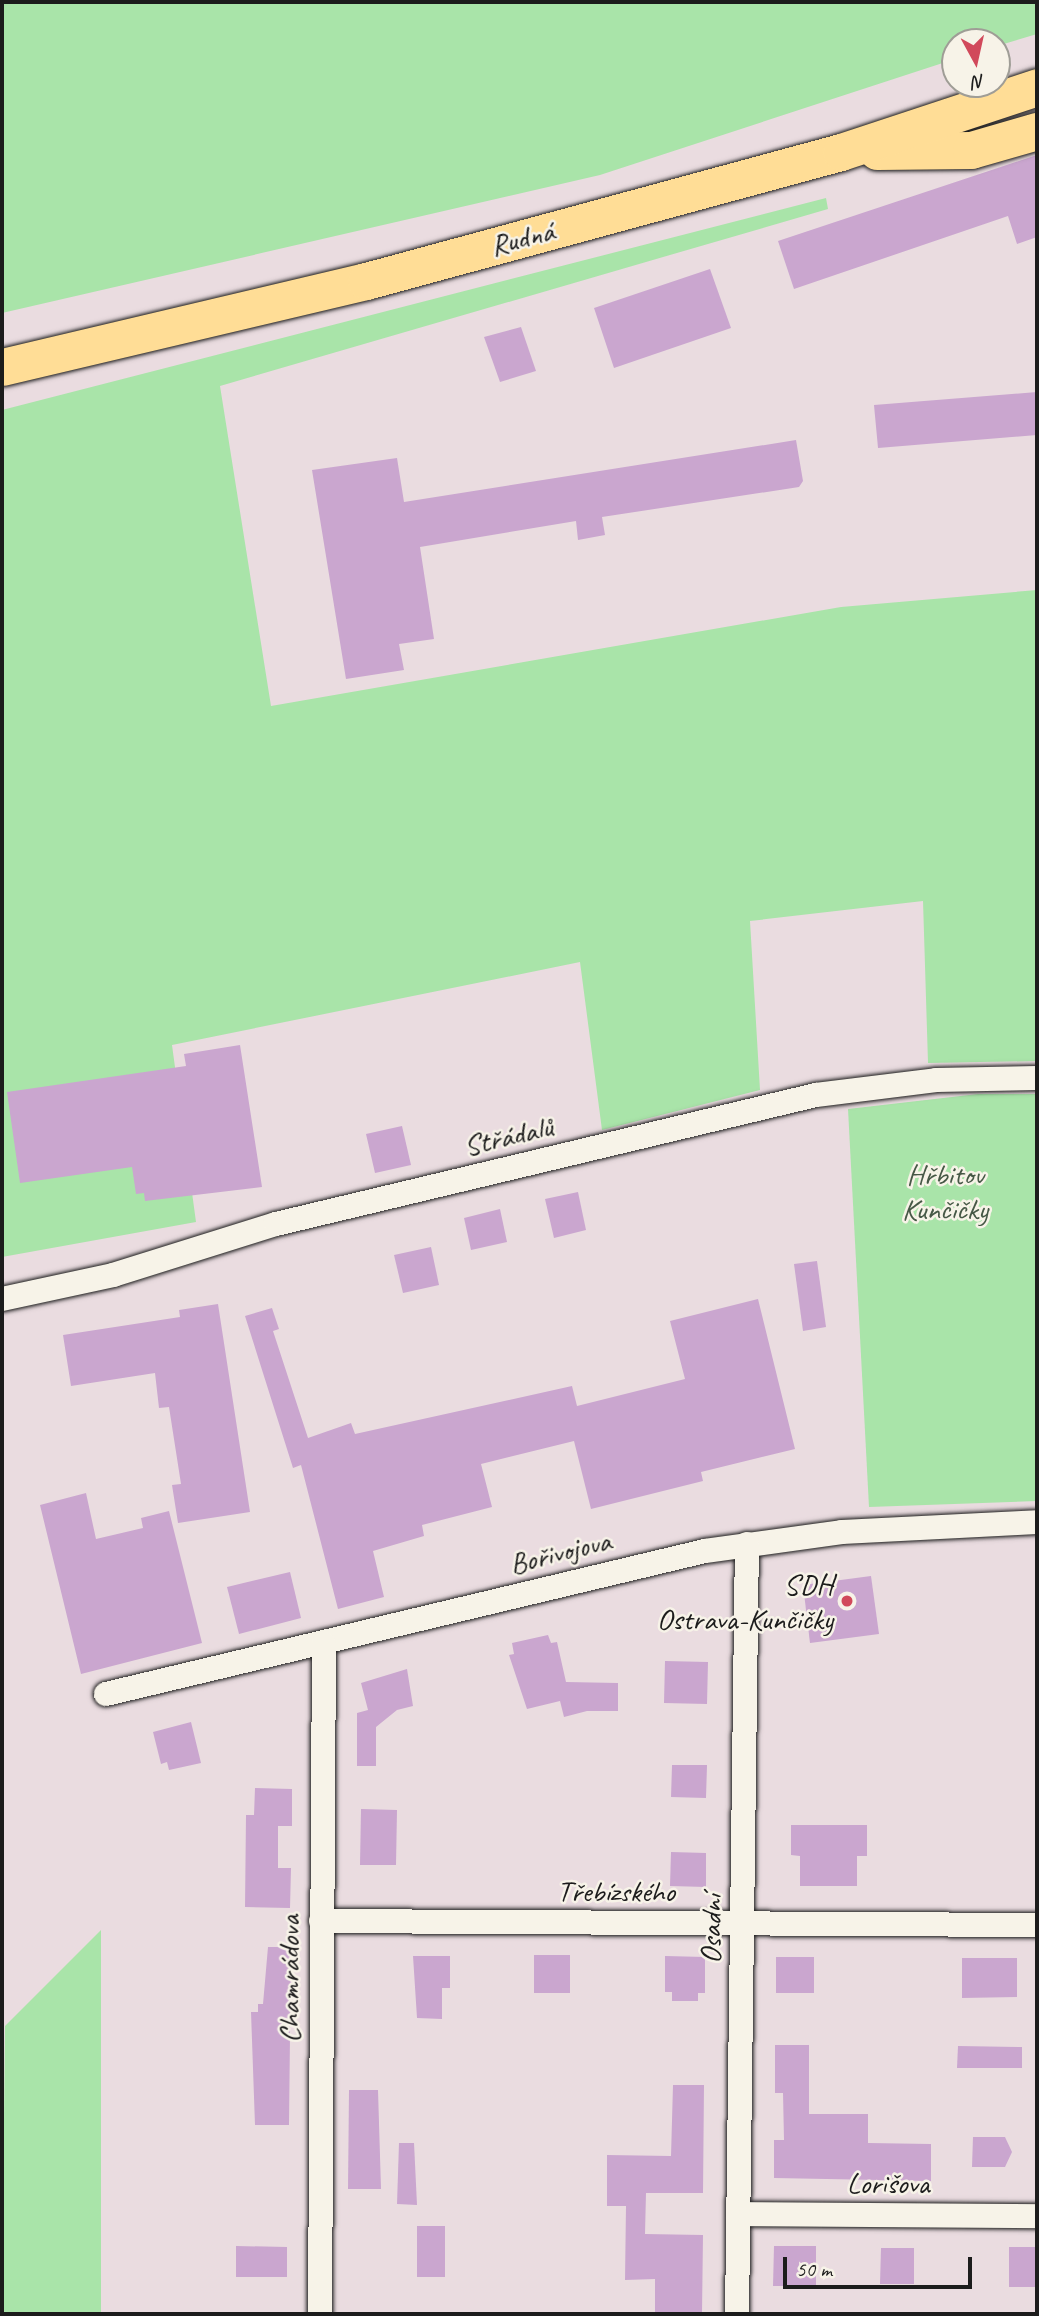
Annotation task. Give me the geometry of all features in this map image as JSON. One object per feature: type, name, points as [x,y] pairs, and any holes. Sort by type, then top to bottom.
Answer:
[{"type":"main road","name":"Rudná","points":[[2,367],[366,281],[841,152],[1037,87]]},
{"type":"main road","points":[[841,152],[971,150],[1037,131]]},
{"type":"street","name":"Střádalů","points":[[2,1299],[113,1275],[275,1224],[816,1095],[936,1080],[1037,1078]]},
{"type":"street","name":"Bořivojova","points":[[106,1694],[324,1644],[608,1572],[747,1544],[855,1531],[1037,1522]]},
{"type":"street","name":"Osadní","points":[[737,2314],[747,1544]]},
{"type":"street","name":"Chamrádova","points":[[320,2314],[324,1644]]},
{"type":"street","name":"Třebízského","points":[[321,1921],[1037,1925]]},
{"type":"street","name":"Lorišova","points":[[738,2214],[1037,2216]]},
{"type":"green space","points":[[2,2],[1037,2],[1037,34],[1011,42],[1011,28],[941,28],[941,64],[600,175],[2,313]]},
{"type":"green space","points":[[826,198],[828,209],[220,386],[271,706],[841,607],[1037,590],[1037,1061],[928,1063],[923,901],[750,921],[760,1090],[602,1130],[580,962],[172,1045],[196,1222],[2,1257],[2,410]]},
{"type":"green space","name":"Hřbitov Kunčičky","points":[[978,1094],[1037,1094],[1037,1501],[869,1507],[848,1109]]},
{"type":"green space","points":[[101,1930],[101,2314],[2,2314],[5,2026]]},
{"type":"building","points":[[1037,155],[1037,237],[1017,244],[1008,216],[794,289],[778,241]]},
{"type":"building","points":[[710,269],[731,328],[614,368],[594,308]]},
{"type":"building","points":[[521,327],[536,371],[500,382],[484,337]]},
{"type":"building","points":[[1037,392],[1037,435],[878,448],[874,405]]},
{"type":"building","points":[[796,440],[803,481],[799,487],[602,517],[605,535],[578,540],[576,521],[420,547],[434,639],[399,644],[404,670],[346,679],[312,470],[397,458],[404,502]]},
{"type":"building","points":[[240,1045],[262,1187],[145,1201],[144,1193],[136,1194],[132,1167],[20,1183],[7,1092],[186,1066],[184,1054]]},
{"type":"building","points":[[402,1126],[411,1165],[375,1173],[366,1134]]},
{"type":"building","points":[[578,1192],[586,1230],[554,1238],[545,1199]]},
{"type":"building","points":[[500,1209],[507,1242],[471,1250],[464,1218]]},
{"type":"building","points":[[431,1247],[439,1285],[403,1293],[394,1255]]},
{"type":"building","points":[[817,1261],[826,1327],[803,1331],[794,1264]]},
{"type":"building","points":[[758,1299],[795,1449],[701,1472],[703,1481],[591,1509],[574,1441],[481,1464],[492,1507],[422,1525],[424,1536],[373,1551],[384,1597],[338,1609],[301,1465],[293,1468],[245,1316],[272,1308],[279,1329],[273,1331],[308,1438],[351,1423],[355,1434],[572,1386],[577,1406],[685,1379],[670,1321]]},
{"type":"building","points":[[218,1304],[250,1512],[178,1523],[172,1485],[181,1484],[169,1407],[159,1408],[155,1373],[71,1386],[63,1335],[180,1317],[179,1310]]},
{"type":"building","points":[[86,1493],[96,1539],[143,1528],[141,1518],[169,1511],[202,1643],[81,1674],[40,1505]]},
{"type":"building","points":[[290,1572],[301,1618],[239,1634],[227,1587]]},
{"type":"building","points":[[871,1576],[879,1634],[810,1643],[803,1585]]},
{"type":"building","points":[[548,1635],[551,1643],[557,1642],[566,1682],[618,1683],[618,1711],[587,1711],[564,1717],[560,1701],[527,1709],[509,1655],[514,1654],[512,1643]]},
{"type":"building","points":[[665,1661],[708,1662],[707,1704],[664,1703]]},
{"type":"building","points":[[407,1669],[413,1706],[397,1710],[376,1727],[376,1766],[357,1766],[357,1713],[368,1710],[361,1683]]},
{"type":"building","points":[[191,1722],[201,1763],[169,1770],[167,1762],[161,1764],[153,1732]]},
{"type":"building","points":[[672,1765],[707,1765],[706,1798],[671,1797]]},
{"type":"building","points":[[255,1788],[292,1789],[292,1826],[278,1826],[278,1868],[291,1868],[290,1908],[245,1907],[246,1815],[254,1815]]},
{"type":"building","points":[[361,1809],[397,1810],[396,1865],[360,1865]]},
{"type":"building","points":[[791,1825],[867,1825],[867,1856],[857,1856],[857,1886],[800,1886],[800,1856],[791,1855]]},
{"type":"building","points":[[671,1852],[706,1853],[706,1887],[670,1886]]},
{"type":"building","points":[[268,1947],[291,1947],[289,2125],[255,2125],[251,2012],[258,2012],[258,2004],[263,2004]]},
{"type":"building","points":[[534,1955],[570,1955],[570,1993],[534,1993]]},
{"type":"building","points":[[413,1956],[450,1956],[450,1988],[442,1988],[442,2019],[417,2018]]},
{"type":"building","points":[[665,1956],[705,1957],[705,1993],[698,1993],[698,2001],[672,2001],[672,1992],[665,1992]]},
{"type":"building","points":[[776,1957],[814,1957],[814,1993],[776,1993]]},
{"type":"building","points":[[962,1958],[1017,1958],[1017,1997],[962,1998]]},
{"type":"building","points":[[775,2045],[809,2045],[809,2114],[868,2114],[868,2143],[931,2144],[931,2181],[774,2178],[774,2140],[784,2140],[783,2093],[775,2093]]},
{"type":"building","points":[[958,2046],[1022,2047],[1022,2068],[957,2068]]},
{"type":"building","points":[[673,2085],[704,2085],[703,2193],[646,2193],[645,2234],[703,2235],[702,2314],[655,2314],[655,2279],[625,2280],[626,2206],[607,2206],[607,2155],[671,2156]]},
{"type":"building","points":[[349,2090],[378,2090],[381,2189],[348,2189]]},
{"type":"building","points":[[973,2137],[1005,2137],[1012,2152],[1005,2167],[972,2167]]},
{"type":"building","points":[[399,2143],[414,2143],[417,2205],[397,2204]]},
{"type":"building","points":[[417,2226],[445,2226],[445,2277],[417,2277]]},
{"type":"building","points":[[236,2246],[287,2247],[287,2277],[236,2277]]},
{"type":"building","points":[[774,2246],[816,2246],[816,2286],[773,2286]]},
{"type":"building","points":[[1009,2247],[1037,2247],[1037,2287],[1009,2287]]},
{"type":"building","points":[[881,2248],[914,2248],[914,2284],[880,2284]]},
{"type":"place","name":"SDH Ostrava-Kunčičky","points":[[847,1601]]}]
